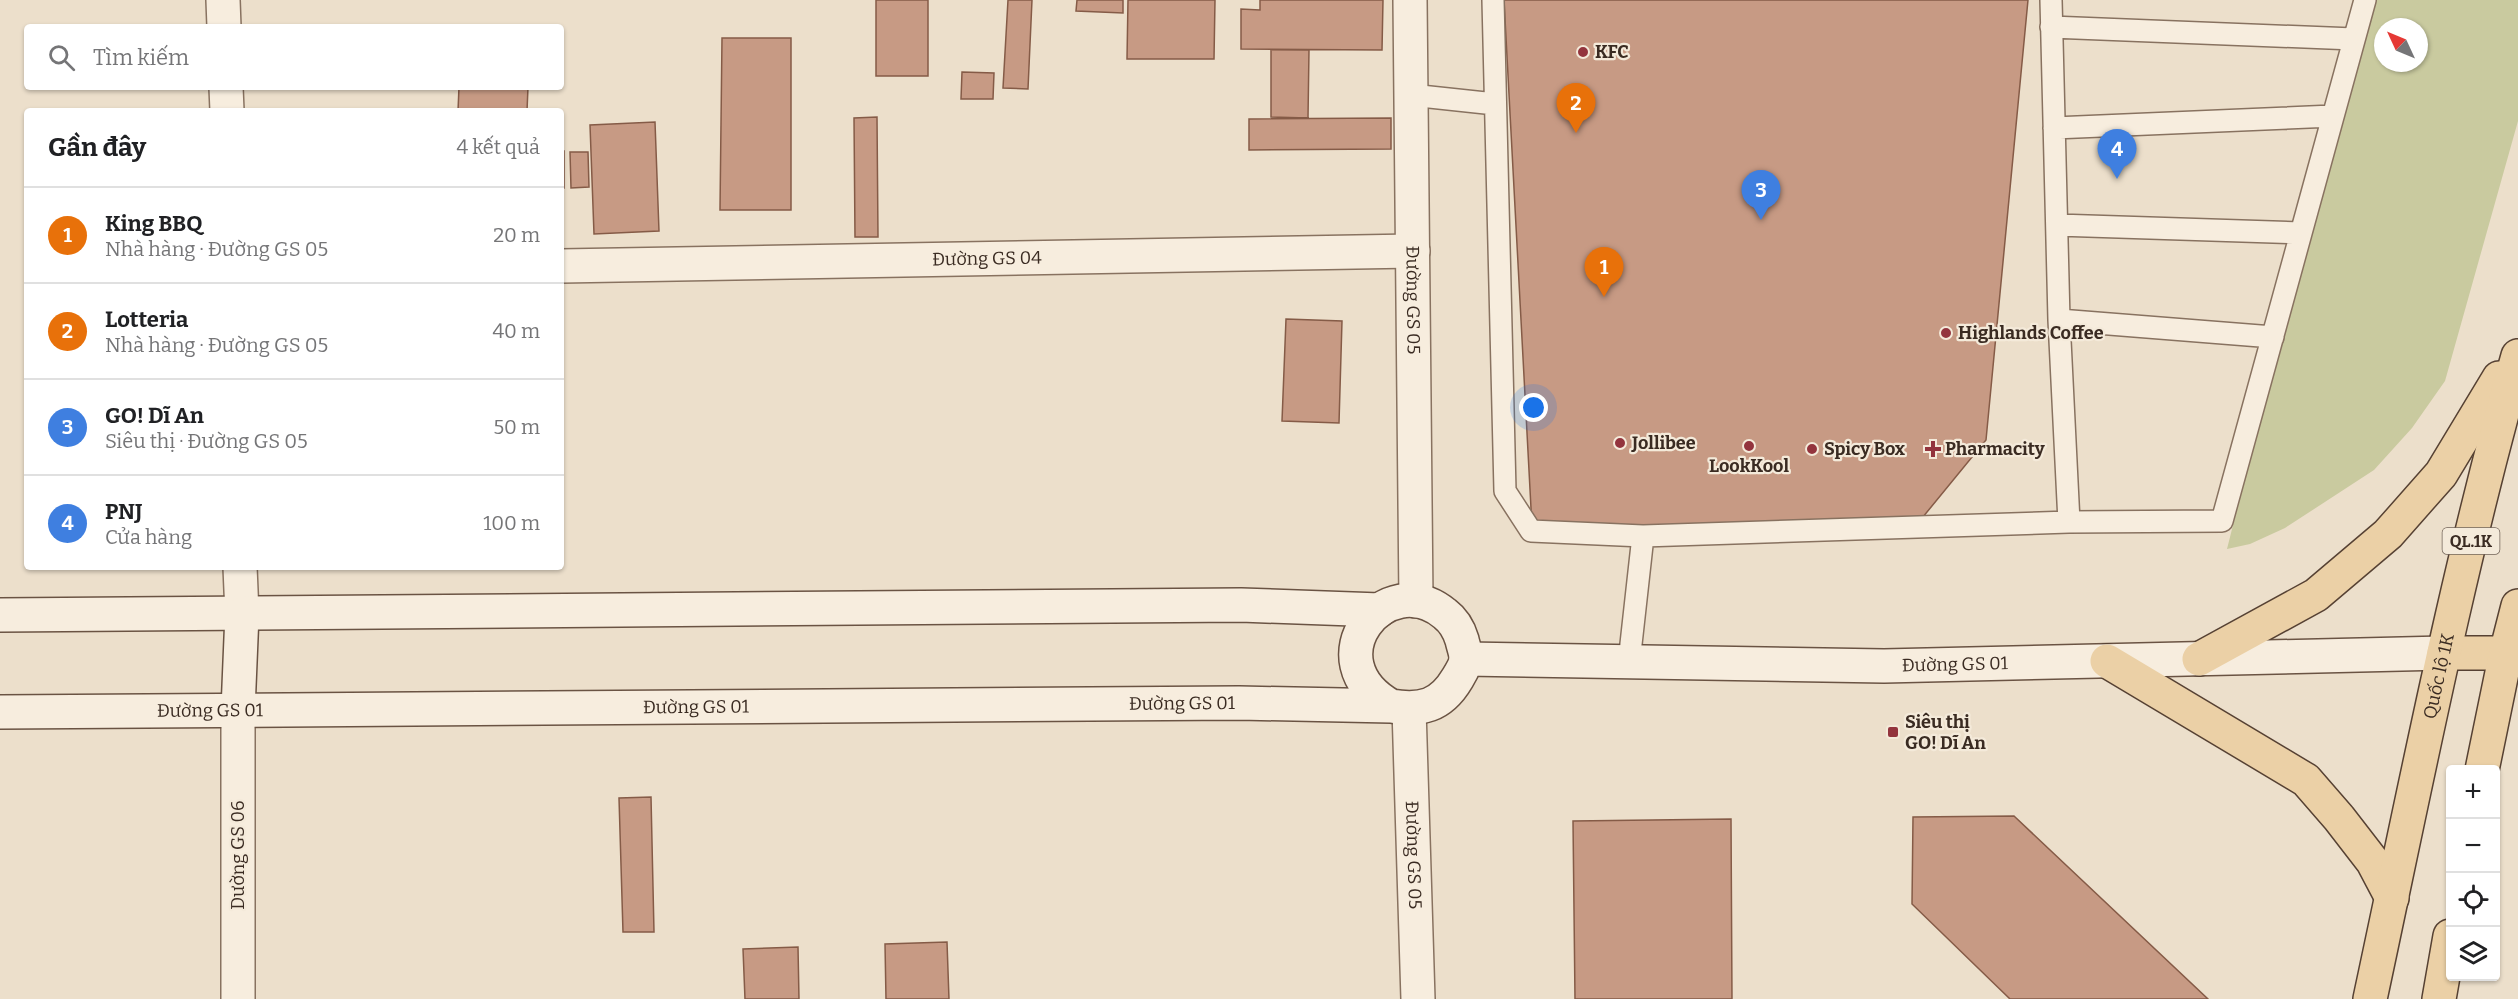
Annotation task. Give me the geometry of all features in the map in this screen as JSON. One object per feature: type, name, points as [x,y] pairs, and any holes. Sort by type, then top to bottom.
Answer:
[{"type":"main road","points":[[2199,659],[2316,595],[2388,534],[2441,474],[2489,397],[2518,342]]},
{"type":"main road","name":"Quốc lộ 1K","points":[[2370,999],[2444,653],[2497,430],[2518,356]]},
{"type":"main road","points":[[2483,765],[2518,606]]},
{"type":"main road","points":[[2444,653],[2506,653]]},
{"type":"main road","points":[[2107,661],[2306,780],[2373,862],[2392,898]]},
{"type":"main road","points":[[2439,999],[2446,962]]},
{"type":"street","points":[[223,0],[224,24]]},
{"type":"street","name":"Đường GS 05","points":[[1410,0],[1416,601]]},
{"type":"street","points":[[226,90],[227,108]]},
{"type":"street","name":"Đường GS 04","points":[[564,266],[1413,251]]},
{"type":"street","name":"Dường GS 06","points":[[238,999],[238,710],[242,614],[240,570]]},
{"type":"street","points":[[1400,708],[1376,698],[1364,684],[1357,667],[1355,654],[1359,635],[1366,622],[1380,610],[1398,602],[1416,601],[1436,607],[1450,618],[1460,634],[1466,658]]},
{"type":"street","points":[[0,615],[1240,605],[1380,610]]},
{"type":"street","name":"Đường GS 01","points":[[0,712],[1227,703],[1400,708],[1437,702],[1451,689],[1466,658],[1884,666],[2444,653]]},
{"type":"street","name":"Đường GS 05","points":[[1400,708],[1418,999]]},
{"type":"lane","points":[[1493,0],[1505,491],[1531,531],[1643,536],[2069,522],[2222,521],[2365,0]]},
{"type":"lane","points":[[2051,0],[2060,320],[2069,522]]},
{"type":"lane","points":[[2051,27],[2354,39]]},
{"type":"lane","points":[[1411,94],[1496,104]]},
{"type":"lane","points":[[2054,128],[2333,116]]},
{"type":"lane","points":[[2057,225],[2301,232]]},
{"type":"lane","points":[[2060,320],[2273,337]]},
{"type":"lane","points":[[1629,662],[1643,536]]},
{"type":"green space","points":[[2365,0],[2518,0],[2518,121],[2445,381],[2412,428],[2374,470],[2285,528],[2250,544],[2227,549]]},
{"type":"building","points":[[876,0],[928,0],[928,76],[876,76]]},
{"type":"building","points":[[1008,0],[1032,0],[1028,89],[1003,88]]},
{"type":"building","points":[[1077,0],[1123,0],[1123,13],[1076,11]]},
{"type":"building","points":[[1128,0],[1215,0],[1214,59],[1127,59]]},
{"type":"building","points":[[1260,0],[1383,0],[1382,50],[1241,49],[1241,9],[1260,10]]},
{"type":"building","points":[[1504,0],[2028,0],[1986,440],[1918,523],[1532,527]]},
{"type":"building","points":[[722,38],[791,38],[791,210],[720,210]]},
{"type":"building","points":[[1271,50],[1309,50],[1308,118],[1271,117]]},
{"type":"building","points":[[962,72],[994,73],[993,99],[961,99]]},
{"type":"building","points":[[459,90],[528,90],[527,108],[458,108]]},
{"type":"building","points":[[877,117],[878,237],[855,237],[854,118]]},
{"type":"building","points":[[1391,118],[1391,149],[1249,150],[1249,119]]},
{"type":"building","points":[[655,122],[659,231],[594,234],[590,125]]},
{"type":"building","points":[[570,152],[588,152],[589,187],[571,188]]},
{"type":"building","points":[[1286,319],[1342,321],[1339,423],[1282,421]]},
{"type":"building","points":[[651,797],[654,932],[623,932],[619,798]]},
{"type":"building","points":[[2014,816],[2208,999],[2010,999],[1912,904],[1913,817]]},
{"type":"building","points":[[1731,819],[1732,999],[1575,999],[1573,821]]},
{"type":"building","points":[[947,942],[949,999],[886,999],[885,944]]},
{"type":"building","points":[[798,947],[799,999],[745,999],[743,949]]},
{"type":"place","name":"KFC","points":[[1583,52]]},
{"type":"place","name":"Lotteria","points":[[1576,133]]},
{"type":"place","name":"PNJ","points":[[2117,179]]},
{"type":"place","name":"GO! Dĩ An","points":[[1761,220]]},
{"type":"place","name":"King BBQ","points":[[1604,297]]},
{"type":"place","name":"Highlands Coffee","points":[[1946,333]]},
{"type":"place","name":"Jollibee","points":[[1620,443]]},
{"type":"place","name":"LookKool","points":[[1749,446]]},
{"type":"place","name":"Spicy Box","points":[[1812,449]]},
{"type":"place","name":"Pharmacity","points":[[1933,449]]},
{"type":"place","name":"Siêu thị GO! Dĩ An","points":[[1893,732]]}]
